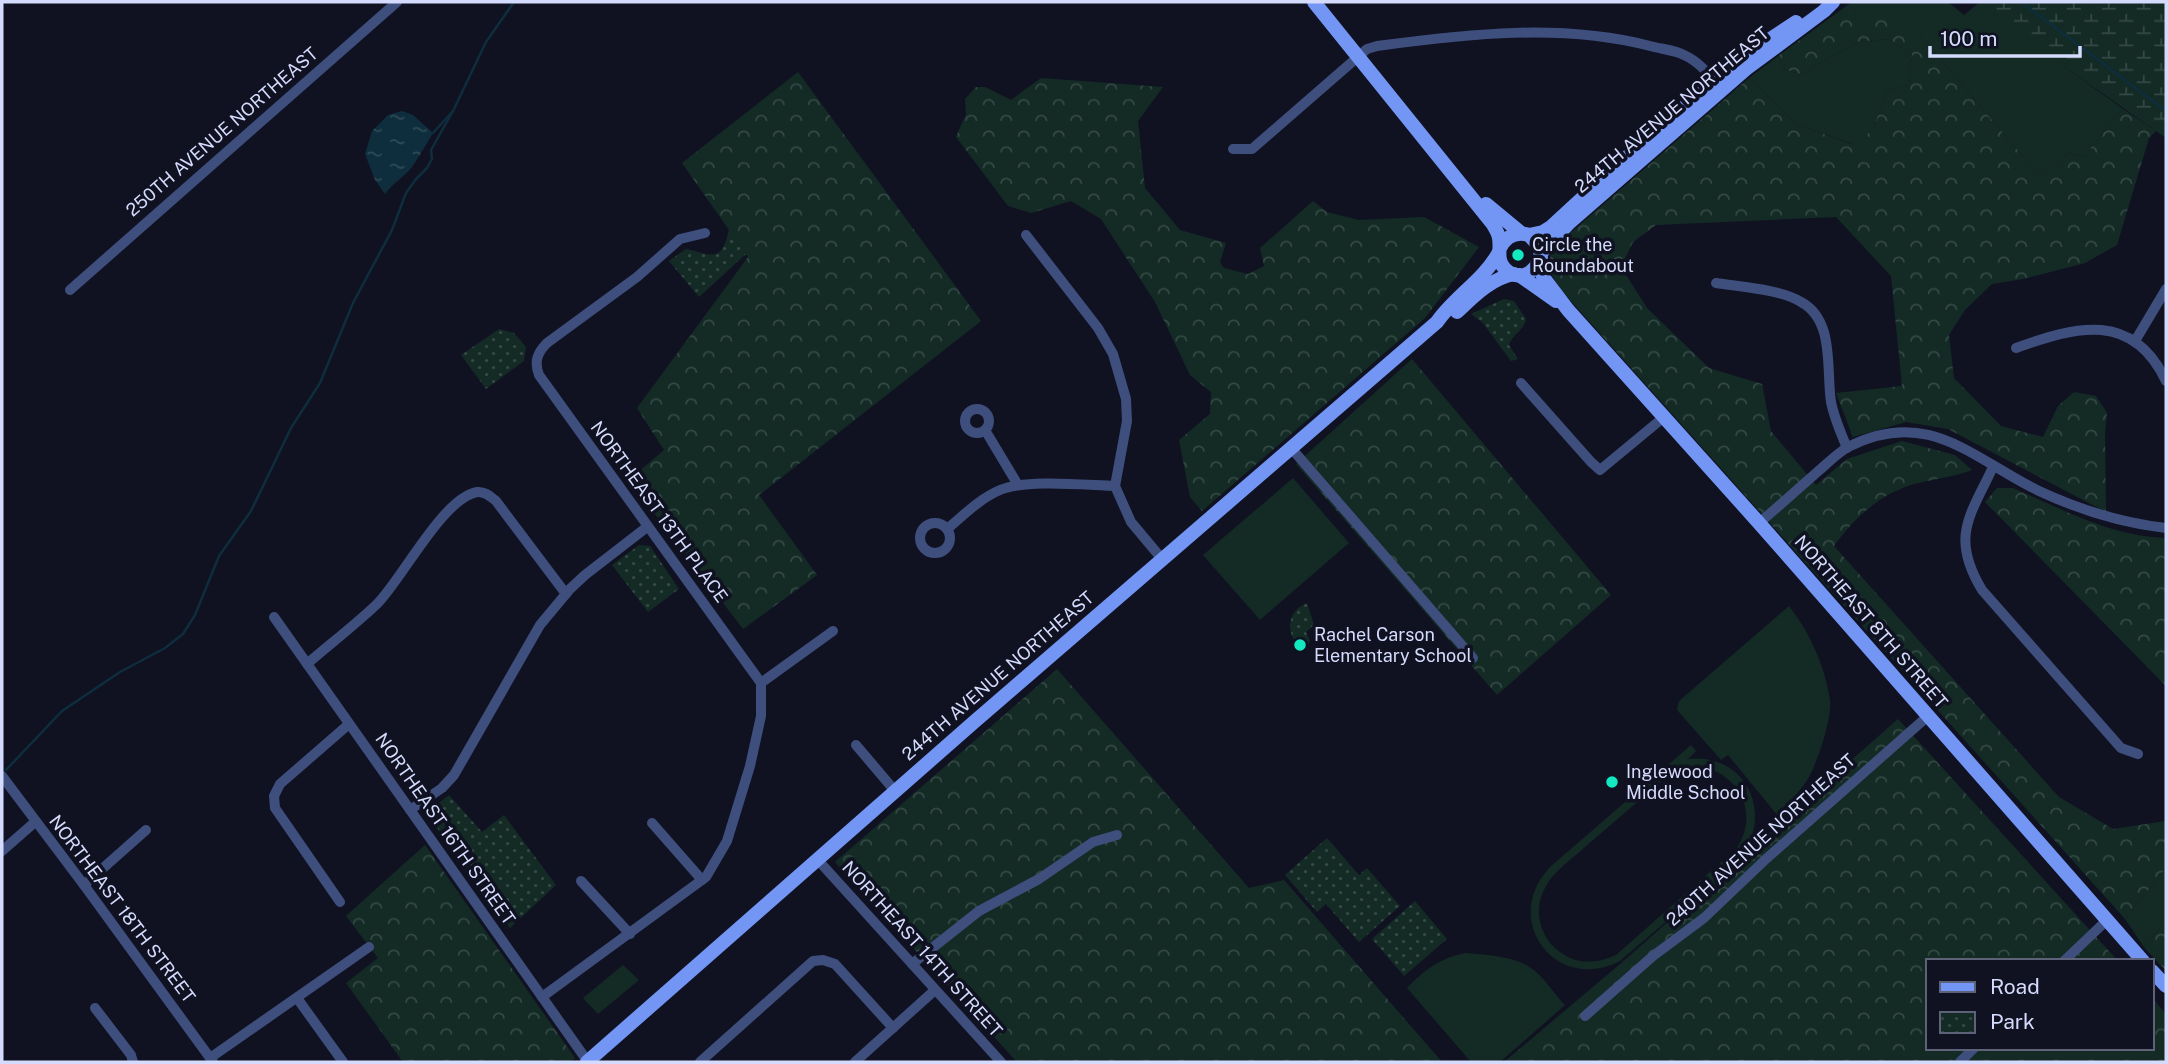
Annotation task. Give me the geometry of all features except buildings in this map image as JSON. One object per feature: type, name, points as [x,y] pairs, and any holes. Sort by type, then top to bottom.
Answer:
[{"type":"street","name":"250TH AVENUE NORTHEAST","points":[[70,290],[397,2]]},
{"type":"street","points":[[1314,2],[1358,58],[1492,223],[1499,235],[1499,250],[1504,268],[1516,275],[1531,272],[1539,264],[1541,255],[1537,242],[1458,181]]},
{"type":"street","name":"244TH AVENUE NORTHEAST","points":[[1525,234],[1543,232],[1551,227],[1627,157],[1826,2]]},
{"type":"street","name":"244TH AVENUE NORTHEAST","points":[[1765,47],[1824,11],[1833,2]]},
{"type":"street","points":[[1233,149],[1252,149],[1367,49],[1442,37],[1541,32],[1588,35],[1638,43],[1687,56],[1718,85]]},
{"type":"street","name":"244TH AVENUE NORTHEAST","points":[[1541,255],[1569,223],[1718,85]]},
{"type":"street","name":"NORTHEAST 13TH PLACE","points":[[705,233],[680,239],[637,277],[547,343],[536,359],[538,375],[761,683]]},
{"type":"street","points":[[1499,250],[1508,237],[1525,234]]},
{"type":"street","points":[[1026,235],[1098,328],[1113,354],[1126,399],[1127,421],[1115,486],[1131,522],[1162,559]]},
{"type":"street","name":"244TH AVENUE NORTHEAST","points":[[587,1062],[895,791],[1437,322],[1448,306],[1487,270],[1499,250]]},
{"type":"street","name":"NORTHEAST 8TH STREET","points":[[1541,255],[1543,277],[1568,310],[1759,523],[2141,959]]},
{"type":"street","name":"244TH AVENUE NORTHEAST","points":[[1437,322],[1454,314],[1502,277],[1516,275]]},
{"type":"street","name":"NORTHEAST 8TH STREET","points":[[1516,275],[1568,310]]},
{"type":"street","points":[[1716,283],[1791,297],[1811,308],[1818,316],[1826,342],[1831,402],[1847,448]]},
{"type":"street","points":[[2136,341],[2166,289]]},
{"type":"street","points":[[2016,348],[2082,330],[2119,332],[2136,341],[2158,365],[2166,382]]},
{"type":"street","points":[[1521,383],[1600,470],[1664,417]]},
{"type":"street","points":[[985,430],[1018,485]]},
{"type":"street","points":[[1759,523],[1847,448],[1877,436],[1897,432],[1923,433],[1955,442],[1993,467],[2040,492],[2089,512],[2122,522],[2166,528]]},
{"type":"street","points":[[1292,449],[1473,658]]},
{"type":"street","points":[[1993,467],[1965,532],[1966,552],[1975,578],[1982,590],[2121,748],[2138,754]]},
{"type":"street","points":[[947,529],[977,503],[1000,490],[1018,485],[1115,486]]},
{"type":"street","points":[[307,664],[377,604],[444,515],[477,492],[488,494],[496,501],[566,594]]},
{"type":"street","points":[[410,810],[442,788],[454,775],[540,625],[584,575],[647,527]]},
{"type":"street","name":"NORTHEAST 16TH STREET","points":[[274,617],[587,1062]]},
{"type":"street","points":[[542,997],[702,880],[727,841],[750,766],[761,716],[761,683],[833,631]]},
{"type":"street","name":"240TH AVENUE NORTHEAST","points":[[1585,1016],[1653,956],[1704,918],[1766,859],[1928,716]]},
{"type":"street","points":[[340,902],[275,808],[274,796],[280,783],[349,724]]},
{"type":"street","points":[[856,745],[895,791]]},
{"type":"street","name":"NORTHEAST 18TH STREET","points":[[2,776],[212,1060]]},
{"type":"street","points":[[2,850],[35,822]]},
{"type":"street","points":[[652,823],[702,880]]},
{"type":"street","points":[[84,885],[146,830]]},
{"type":"street","points":[[912,964],[979,911],[1039,880],[1093,842],[1117,835]]},
{"type":"street","name":"NORTHEAST 14TH STREET","points":[[817,859],[1001,1062]]},
{"type":"street","points":[[581,881],[630,934]]},
{"type":"street","points":[[2066,959],[2106,921]]},
{"type":"street","points":[[212,1060],[369,947]]},
{"type":"street","points":[[700,1062],[813,961],[823,960],[835,964],[893,1028]]},
{"type":"street","points":[[2154,973],[2166,986]]},
{"type":"street","points":[[855,1062],[935,990]]},
{"type":"street","points":[[297,998],[343,1062]]},
{"type":"street","points":[[95,1007],[131,1055],[133,1062]]},
{"type":"street","points":[[1960,1062],[1973,1050]]},
{"type":"green space","points":[[1948,2],[1964,15],[1980,2],[2123,109],[2083,157],[2068,153],[2055,167],[2037,173],[1919,34],[1860,18],[1849,4]]},
{"type":"green space","points":[[1980,2],[2166,2],[2166,138],[2035,46]]},
{"type":"green space","points":[[1849,4],[1860,18],[1883,20],[1919,34],[2037,173],[2055,167],[2068,153],[2083,157],[2123,109],[2156,131],[2149,138],[2117,245],[2085,263],[1992,284],[1965,310],[1949,335],[1954,378],[2001,426],[2043,437],[2058,406],[2074,392],[2096,396],[2107,413],[2106,512],[1948,429],[1906,422],[1853,437],[1836,393],[1902,386],[1891,276],[1836,217],[1656,225],[1633,242],[1621,267],[1647,308],[1709,368],[1762,384],[1771,431],[1816,485],[1847,459],[1902,441],[1955,455],[1972,470],[1914,484],[1879,500],[1850,526],[1834,546],[2059,797],[2113,829],[2166,821],[2166,868],[2125,919],[1562,291],[1548,269],[1551,253],[1568,235],[1749,78],[1796,124],[1852,144],[1873,130],[1886,91],[1909,86],[1912,54],[1888,39],[1857,42],[1800,75],[1785,69],[1778,56]]},
{"type":"green space","points":[[1888,39],[1912,54],[1909,86],[1886,91],[1873,130],[1853,144],[1796,124],[1749,78],[1778,56],[1785,69],[1800,75],[1857,42]]},
{"type":"green space","points":[[798,72],[981,321],[759,495],[817,575],[743,629],[629,480],[664,450],[637,408],[748,257],[682,163]]},
{"type":"green space","points":[[1041,78],[1163,87],[1138,121],[1145,188],[1180,230],[1226,243],[1220,262],[1224,268],[1248,274],[1264,266],[1260,248],[1313,201],[1327,212],[1359,220],[1424,217],[1479,247],[1425,318],[1202,511],[1190,497],[1179,440],[1210,414],[1211,392],[1190,375],[1155,302],[1101,219],[1071,201],[1031,213],[1008,206],[956,137],[966,114],[965,99],[976,87],[985,87],[1011,100]]},
{"type":"green space","points":[[729,229],[746,254],[699,297],[669,261],[686,249],[708,254],[719,252]]},
{"type":"green space","points":[[1504,299],[1514,301],[1526,319],[1509,345],[1518,359],[1511,361],[1483,323],[1471,314]]},
{"type":"green space","points":[[499,329],[514,333],[526,347],[524,361],[486,389],[461,355]]},
{"type":"green space","points":[[1412,359],[1611,595],[1497,695],[1296,464]]},
{"type":"green space","points":[[1293,478],[1349,543],[1260,620],[1203,555]]},
{"type":"green space","points":[[1997,488],[2013,488],[2106,527],[2166,538],[2166,686],[1985,502]]},
{"type":"green space","points":[[639,545],[650,546],[679,589],[648,612],[612,565]]},
{"type":"green space","points":[[1307,603],[1314,625],[1306,632],[1310,641],[1304,651],[1294,639],[1290,626],[1294,612]]},
{"type":"green space","points":[[1789,606],[1804,627],[1815,650],[1828,687],[1830,708],[1824,737],[1811,773],[1778,816],[1728,755],[1721,760],[1677,710],[1679,701]]},
{"type":"green space","points":[[1057,669],[1249,888],[1284,880],[1442,1062],[1017,1062],[835,862]]},
{"type":"green space","points":[[1898,719],[2116,959],[1926,959],[1926,1050],[2154,1050],[2154,1000],[2166,1014],[2166,1062],[1504,1062],[1619,965]]},
{"type":"green space","points":[[1691,745],[1696,751],[1688,759],[1709,760],[1727,766],[1740,777],[1750,792],[1755,809],[1754,827],[1748,845],[1736,862],[1620,961],[1597,969],[1575,968],[1557,960],[1542,946],[1533,929],[1531,909],[1536,888],[1550,867]],"holes":[[[1704,767],[1717,772],[1737,789],[1746,811],[1743,836],[1736,849],[1616,955],[1602,960],[1580,961],[1553,946],[1540,924],[1539,907],[1547,884],[1557,872],[1663,779],[1678,770]]]},
{"type":"green space","points":[[449,795],[482,832],[504,815],[556,885],[510,928],[432,821],[434,809]]},
{"type":"green space","points":[[1327,838],[1359,875],[1367,868],[1400,906],[1359,942],[1326,904],[1317,912],[1285,875]]},
{"type":"green space","points":[[425,845],[575,1058],[570,1062],[403,1062],[346,983],[378,958],[346,916]]},
{"type":"green space","points":[[2166,868],[2166,921],[2144,947],[2125,919]]},
{"type":"green space","points":[[1415,901],[1447,939],[1404,976],[1372,939]]},
{"type":"green space","points":[[2166,921],[2166,971],[2144,947]]},
{"type":"green space","points":[[1465,953],[1502,957],[1528,966],[1565,1005],[1500,1062],[1471,1062],[1407,988],[1433,966]]},
{"type":"green space","points":[[623,965],[639,980],[598,1014],[583,998]]},
{"type":"water","points":[[402,111],[413,115],[433,133],[412,167],[385,194],[375,180],[365,154],[372,131],[388,115]]},
{"type":"waterway","points":[[433,133],[453,111],[486,42],[514,2]]},
{"type":"waterway","points":[[2021,2],[2166,111]]},
{"type":"waterway","points":[[6,770],[62,711],[120,672],[165,648],[183,634],[195,615],[219,556],[251,511],[291,428],[320,383],[353,303],[392,230],[406,193],[427,168],[432,159],[431,150],[453,111]]},
{"type":"place","name":"Circle the Roundabout","points":[[1518,255]]},
{"type":"place","name":"Rachel Carson Elementary School","points":[[1300,645]]},
{"type":"place","name":"Inglewood Middle School","points":[[1612,782]]}]
